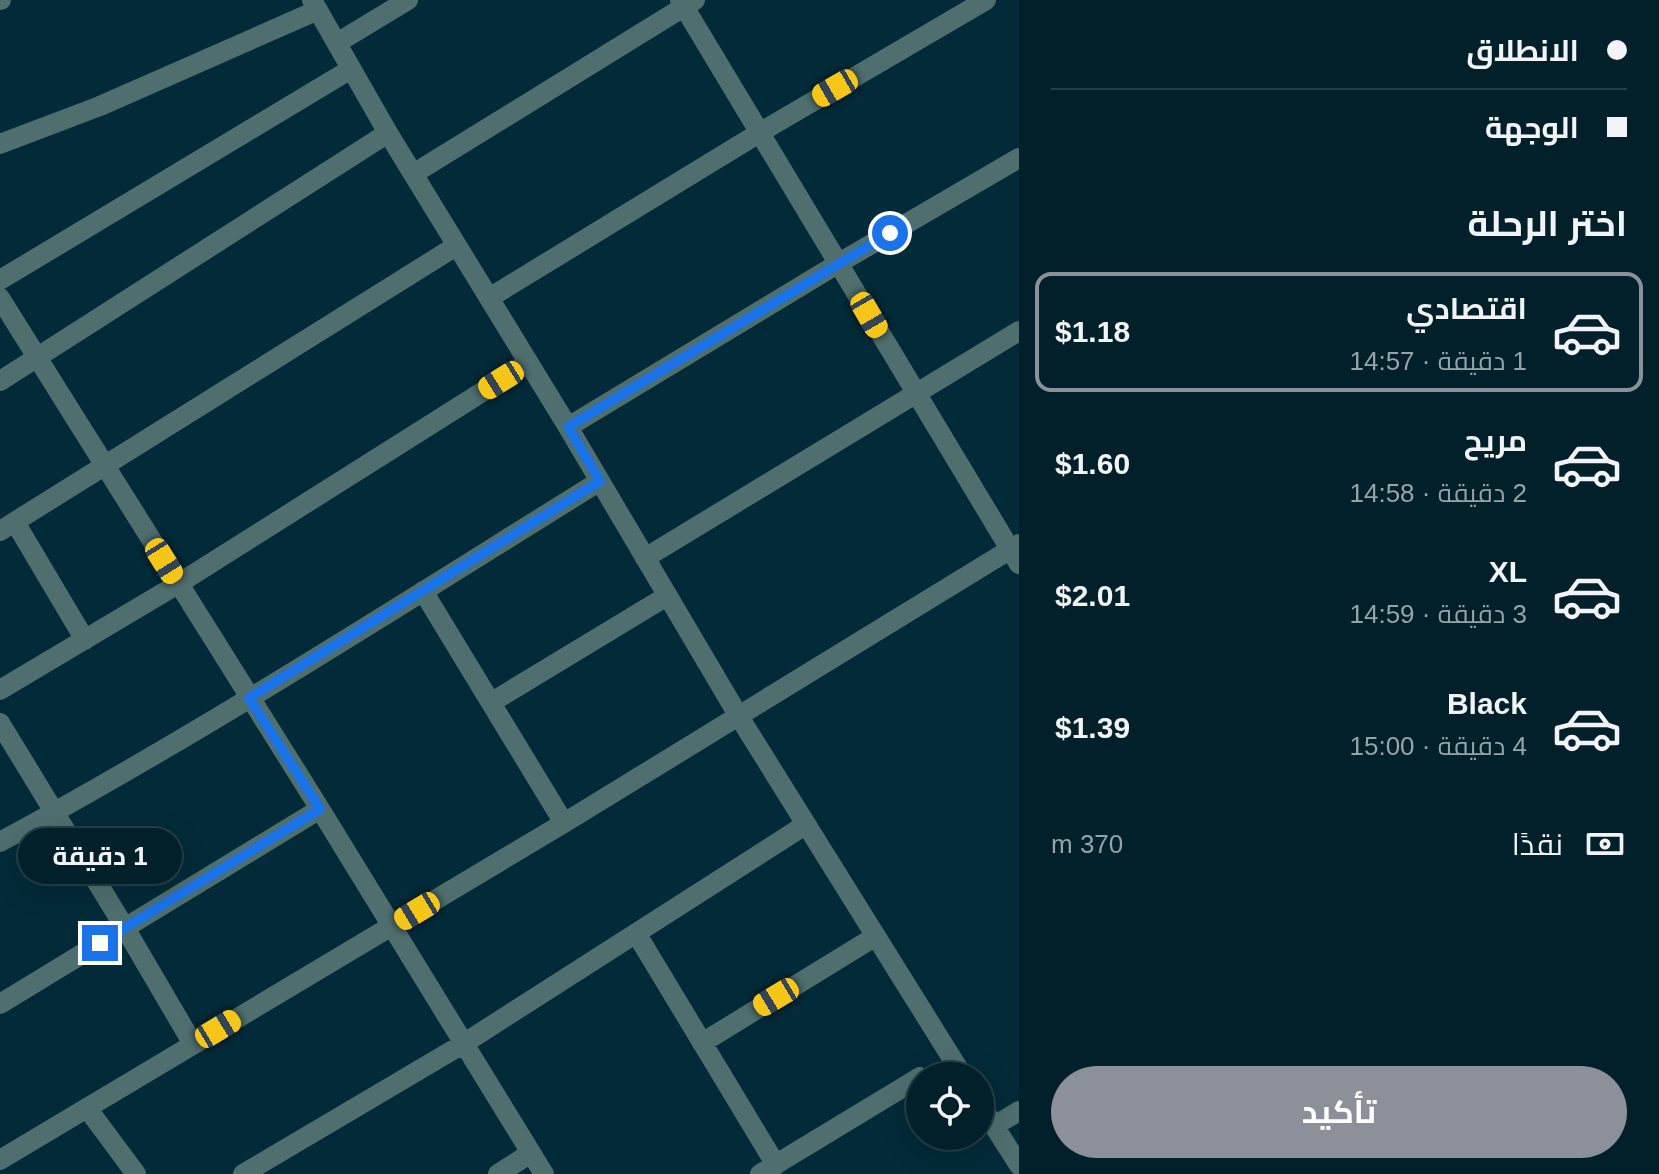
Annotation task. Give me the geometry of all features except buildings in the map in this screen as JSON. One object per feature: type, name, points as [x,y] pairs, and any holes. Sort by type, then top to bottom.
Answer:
[{"type":"street","points":[[337,43],[408,0]]},
{"type":"street","points":[[489,298],[759,133],[986,0]]},
{"type":"street","points":[[0,1160],[564,823],[738,715],[1016,552],[915,393],[759,133],[686,2],[413,174]]},
{"type":"street","points":[[0,144],[100,106],[315,5],[388,133],[568,427],[738,715],[954,1062]]},
{"type":"street","points":[[0,280],[351,69]]},
{"type":"street","points":[[0,381],[388,133]]},
{"type":"street","points":[[568,427],[1019,158]]},
{"type":"street","points":[[85,640],[7,527],[456,246]]},
{"type":"street","points":[[0,298],[544,1174]]},
{"type":"street","points":[[645,558],[1019,331]]},
{"type":"street","points":[[0,690],[178,584],[528,363]]},
{"type":"street","points":[[0,842],[249,698],[600,481]]},
{"type":"street","points":[[423,591],[564,823]]},
{"type":"street","points":[[492,702],[667,596]]},
{"type":"street","points":[[0,723],[193,1044]]},
{"type":"street","points":[[0,1004],[320,809]]},
{"type":"street","points":[[243,1174],[463,1044],[805,825]]},
{"type":"street","points":[[636,933],[702,1043],[768,1169],[906,1085]]},
{"type":"street","points":[[702,1043],[876,936]]},
{"type":"street","points":[[944,1062],[951,1058]]},
{"type":"street","points":[[87,1108],[136,1174]]},
{"type":"street","points":[[1009,1174],[1019,1167],[994,1126],[1019,1111]]},
{"type":"street","points":[[498,1174],[531,1153]]},
{"type":"route","points":[[100,943],[320,809],[249,698],[600,481],[568,427],[890,233]]}]
